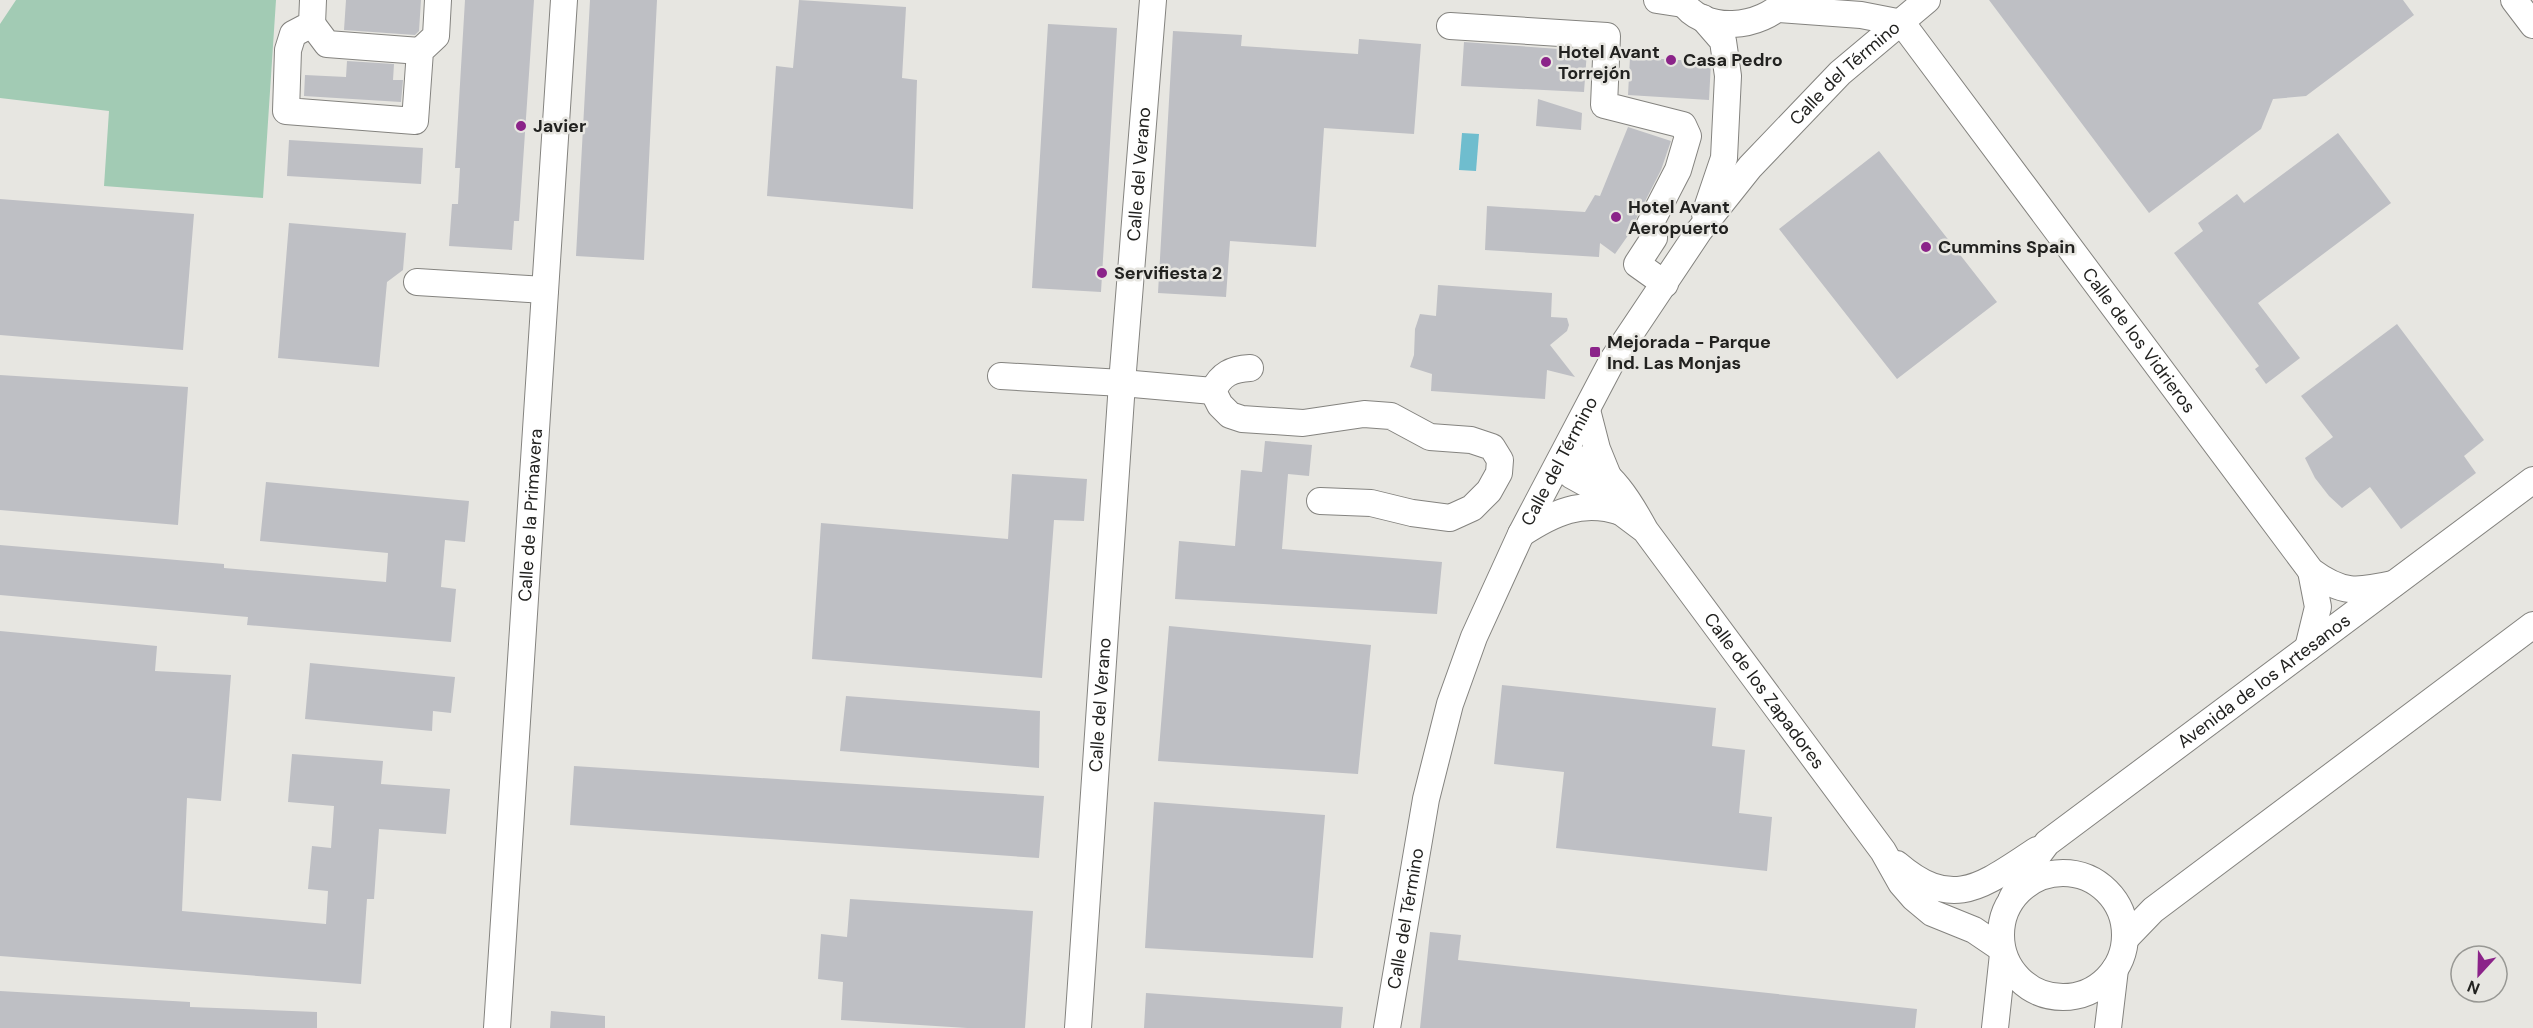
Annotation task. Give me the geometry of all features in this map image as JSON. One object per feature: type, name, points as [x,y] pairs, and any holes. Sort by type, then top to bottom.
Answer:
[{"type":"street","points":[[420,51],[327,44],[313,12],[293,34],[288,50],[286,111],[415,121],[420,51],[436,36],[438,0]]},
{"type":"street","name":"Calle de la Primavera","points":[[497,1028],[564,0]]},
{"type":"street","name":"Calle del Verano","points":[[1078,1028],[1122,382],[1153,0]]},
{"type":"street","points":[[1657,0],[1689,7],[1732,25],[1756,22],[1782,4],[1861,15],[1915,9]]},
{"type":"street","points":[[2514,0],[2533,25]]},
{"type":"street","points":[[1689,7],[1723,41],[1728,76],[1724,158],[1699,231]]},
{"type":"street","name":"Calle del Término","points":[[1387,1028],[1426,798],[1438,746],[1474,637],[1521,534],[1612,361],[1699,231],[1750,167],[1832,81],[1915,9]]},
{"type":"street","name":"Calle de los Vidrieros","points":[[1915,9],[2311,571],[2326,582],[2342,589],[2361,591],[2393,584]]},
{"type":"street","points":[[1450,26],[1607,36],[1604,105],[1683,125],[1688,136],[1678,170],[1649,226],[1654,238],[1636,264],[1665,284]]},
{"type":"street","points":[[417,282],[545,290]]},
{"type":"street","points":[[1213,391],[1219,379],[1234,369],[1250,368]]},
{"type":"street","points":[[1001,376],[1122,382],[1213,391]]},
{"type":"street","points":[[1213,391],[1220,405],[1230,415],[1242,419],[1303,423],[1364,414],[1391,416],[1430,437],[1471,440],[1492,447],[1500,460],[1499,473],[1489,491],[1472,508],[1450,518],[1412,513],[1371,503],[1320,501]]},
{"type":"street","name":"Calle de los Zapadores","points":[[1587,410],[1597,449],[1608,476],[1631,504],[1645,530],[1883,851],[1901,883],[1932,913],[1974,930],[2002,952]]},
{"type":"street","name":"Calle de los Zapadores","points":[[1608,476],[1580,458],[1562,459],[1570,475],[1600,491],[1621,512],[1645,530]]},
{"type":"street","name":"Avenida de los Artesanos","points":[[2012,897],[2029,867],[2048,843],[2533,480]]},
{"type":"street","name":"Calle de los Zapadores","points":[[1521,534],[1545,519],[1580,508],[1603,506],[1621,512]]},
{"type":"street","name":"Calle de los Vidrieros","points":[[2308,648],[2318,608],[2311,571]]},
{"type":"street","points":[[2125,939],[2153,910],[2533,625]]},
{"type":"street","name":"Calle de los Zapadores","points":[[1883,851],[1910,875],[1928,885],[1946,891],[1968,890],[1994,877],[2048,843]]},
{"type":"street","points":[[1995,1028],[2002,952],[2000,931],[2004,914],[2012,897],[2027,884],[2044,875],[2064,873],[2084,876],[2101,886],[2115,901],[2123,919],[2125,939],[2122,954],[2115,969],[2102,984],[2085,993],[2065,997],[2045,995],[2026,986],[2012,972],[2002,952]]},
{"type":"street","points":[[2108,1028],[2115,969]]},
{"type":"green space","points":[[16,0],[276,0],[263,198],[104,186],[109,111],[0,98],[0,24]]},
{"type":"water","points":[[1462,133],[1479,134],[1476,171],[1459,170]]},
{"type":"building","points":[[346,0],[421,0],[419,31],[415,35],[344,30]]},
{"type":"building","points":[[465,0],[534,0],[519,221],[514,221],[512,250],[449,246],[452,204],[458,204],[460,168],[455,168]]},
{"type":"building","points":[[590,0],[657,0],[644,260],[576,256]]},
{"type":"building","points":[[799,0],[906,7],[902,78],[917,80],[913,209],[767,196],[776,66],[793,68]]},
{"type":"building","points":[[1989,0],[2403,0],[2414,15],[2306,96],[2273,99],[2261,129],[2149,213]]},
{"type":"building","points":[[1048,24],[1117,28],[1101,292],[1032,288]]},
{"type":"building","points":[[1173,31],[1242,35],[1241,46],[1358,54],[1359,39],[1421,44],[1414,134],[1324,128],[1316,247],[1230,241],[1226,297],[1158,293]]},
{"type":"building","points":[[1464,42],[1587,51],[1584,92],[1461,86]]},
{"type":"building","points":[[1630,57],[1711,62],[1709,100],[1628,95]]},
{"type":"building","points":[[347,61],[394,64],[393,80],[403,80],[401,102],[304,96],[305,75],[346,77]]},
{"type":"building","points":[[1538,99],[1582,113],[1581,130],[1536,126]]},
{"type":"building","points":[[1628,127],[1671,141],[1661,170],[1634,227],[1615,254],[1600,243],[1599,257],[1485,250],[1487,206],[1585,212],[1595,195],[1600,196]]},
{"type":"building","points":[[2338,133],[2391,203],[2258,303],[2300,358],[2266,384],[2255,369],[2259,366],[2174,253],[2203,231],[2198,223],[2237,194],[2244,203]]},
{"type":"building","points":[[289,140],[423,148],[421,184],[287,176]]},
{"type":"building","points":[[1879,151],[1997,302],[1897,379],[1779,229]]},
{"type":"building","points":[[0,199],[194,214],[183,350],[0,335]]},
{"type":"building","points":[[289,223],[406,233],[403,270],[387,282],[379,367],[278,358]]},
{"type":"building","points":[[1438,285],[1552,293],[1551,317],[1567,318],[1569,325],[1567,331],[1550,345],[1575,377],[1547,370],[1545,399],[1431,391],[1432,374],[1410,367],[1414,355],[1415,329],[1420,314],[1436,316]]},
{"type":"building","points":[[2397,324],[2484,440],[2464,456],[2476,473],[2401,529],[2370,487],[2342,508],[2315,478],[2305,458],[2333,437],[2301,396]]},
{"type":"building","points":[[0,375],[188,387],[178,525],[0,510]]},
{"type":"building","points":[[1265,441],[1312,445],[1309,476],[1288,474],[1282,549],[1442,562],[1437,614],[1175,599],[1179,541],[1235,546],[1241,470],[1262,472]]},
{"type":"building","points":[[1012,474],[1087,479],[1084,521],[1054,520],[1042,678],[812,659],[821,523],[1008,539]]},
{"type":"building","points":[[266,482],[469,501],[465,542],[445,540],[441,587],[456,589],[451,642],[247,625],[248,617],[0,595],[0,545],[224,564],[224,568],[386,582],[388,553],[260,541]]},
{"type":"building","points":[[1169,626],[1371,645],[1358,774],[1158,761]]},
{"type":"building","points":[[0,631],[157,646],[155,671],[231,675],[221,801],[187,798],[182,911],[326,924],[328,891],[308,889],[312,846],[331,848],[334,806],[288,802],[292,754],[383,761],[381,784],[450,789],[446,834],[379,829],[374,899],[367,899],[361,984],[0,956]]},
{"type":"building","points":[[310,663],[455,677],[451,713],[433,711],[432,731],[305,719]]},
{"type":"building","points":[[1502,685],[1716,708],[1712,746],[1745,750],[1739,813],[1772,817],[1767,871],[1556,848],[1564,772],[1494,764]]},
{"type":"building","points":[[846,696],[1040,711],[1039,768],[840,751]]},
{"type":"building","points":[[574,766],[1044,796],[1039,858],[570,825]]},
{"type":"building","points":[[1154,802],[1325,815],[1313,958],[1145,948]]},
{"type":"building","points":[[850,899],[1033,911],[1025,1028],[967,1028],[841,1020],[843,982],[818,979],[821,934],[847,937]]},
{"type":"building","points":[[1430,932],[1461,935],[1458,960],[1917,1009],[1915,1028],[1420,1028]]},
{"type":"building","points":[[0,991],[190,1002],[190,1007],[317,1012],[317,1028],[0,1028]]},
{"type":"building","points":[[1146,993],[1343,1007],[1341,1028],[1144,1028]]},
{"type":"building","points":[[551,1011],[605,1016],[605,1028],[550,1028]]},
{"type":"place","name":"Casa Pedro","points":[[1671,60]]},
{"type":"place","name":"Hotel Avant Torrejón","points":[[1546,62]]},
{"type":"place","name":"Javier","points":[[521,126]]},
{"type":"place","name":"Hotel Avant Aeropuerto","points":[[1616,217]]},
{"type":"place","name":"Cummins Spain","points":[[1926,247]]},
{"type":"place","name":"Servifiesta 2","points":[[1102,273]]},
{"type":"place","name":"Mejorada - Parque Ind. Las Monjas","points":[[1595,352]]}]
